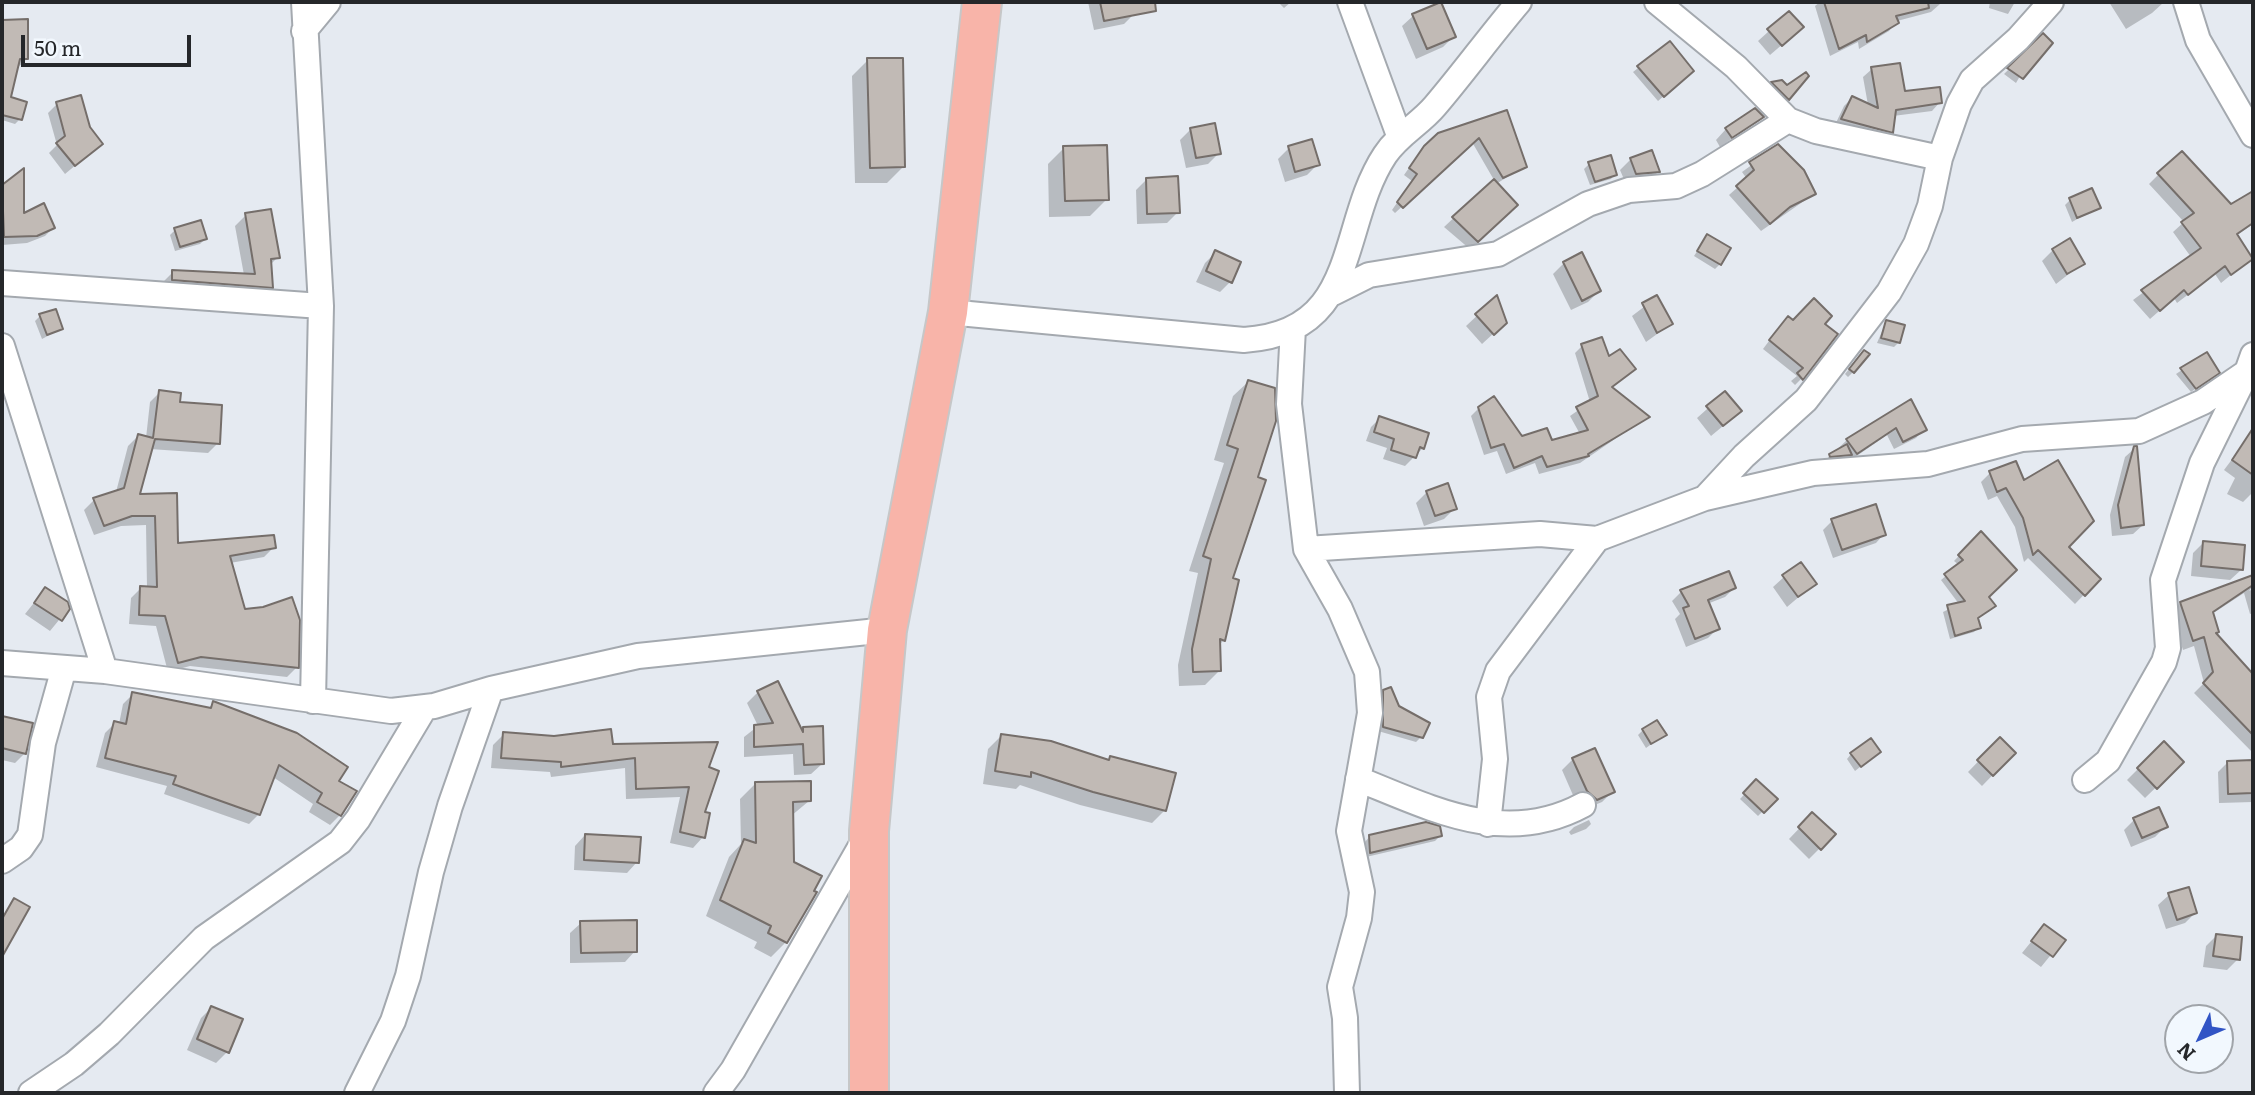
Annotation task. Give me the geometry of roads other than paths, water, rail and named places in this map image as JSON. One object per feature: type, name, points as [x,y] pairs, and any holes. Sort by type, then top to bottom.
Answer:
[{"type":"main road","points":[[869,1093],[869,831],[887,630],[948,312],[982,2]]},
{"type":"street","points":[[304,2],[321,306],[313,701]]},
{"type":"street","points":[[304,31],[328,2]]},
{"type":"street","points":[[948,312],[1244,340],[1266,339],[1293,328],[1316,312],[1332,293],[1385,155],[1433,108],[1519,2]]},
{"type":"street","points":[[1657,2],[1736,67],[1788,120],[1816,131],[1940,158]]},
{"type":"street","points":[[1705,498],[1744,456],[1806,400],[1889,292],[1916,244],[1930,206],[1940,158],[1959,104],[1972,80],[2018,39],[2051,2]]},
{"type":"street","points":[[2186,2],[2198,40],[2253,135]]},
{"type":"street","points":[[1349,3],[1400,138]]},
{"type":"street","points":[[1332,293],[1369,275],[1498,254],[1588,204],[1629,190],[1676,186],[1702,174],[1788,120]]},
{"type":"street","points":[[2,283],[321,306]]},
{"type":"street","points":[[1293,328],[1289,404],[1306,549],[1340,609],[1367,673],[1370,713],[1349,831],[1362,892],[1359,918],[1340,987],[1345,1018],[1347,1093]]},
{"type":"street","points":[[2,346],[105,671]]},
{"type":"street","points":[[1306,549],[1540,534],[1597,539],[1705,498],[1813,473],[1928,464],[2022,439],[2139,431],[2203,402],[2250,363]]},
{"type":"street","points":[[2085,780],[2108,761],[2164,662],[2168,648],[2163,580],[2203,463],[2250,363]]},
{"type":"street","points":[[1489,824],[1495,759],[1489,697],[1498,671],[1597,539]]},
{"type":"street","points":[[2,663],[105,671],[391,711],[425,707],[491,689],[638,656],[887,630]]},
{"type":"street","points":[[2,860],[21,848],[30,835],[43,743],[64,668]]},
{"type":"street","points":[[357,1093],[393,1021],[404,988],[450,806],[491,689]]},
{"type":"street","points":[[31,1093],[74,1064],[109,1034],[204,938],[341,842],[358,819],[425,707]]},
{"type":"street","points":[[1358,779],[1423,806],[1489,824],[1523,825],[1563,816],[1583,805]]},
{"type":"street","points":[[716,1093],[733,1070],[869,831]]}]
